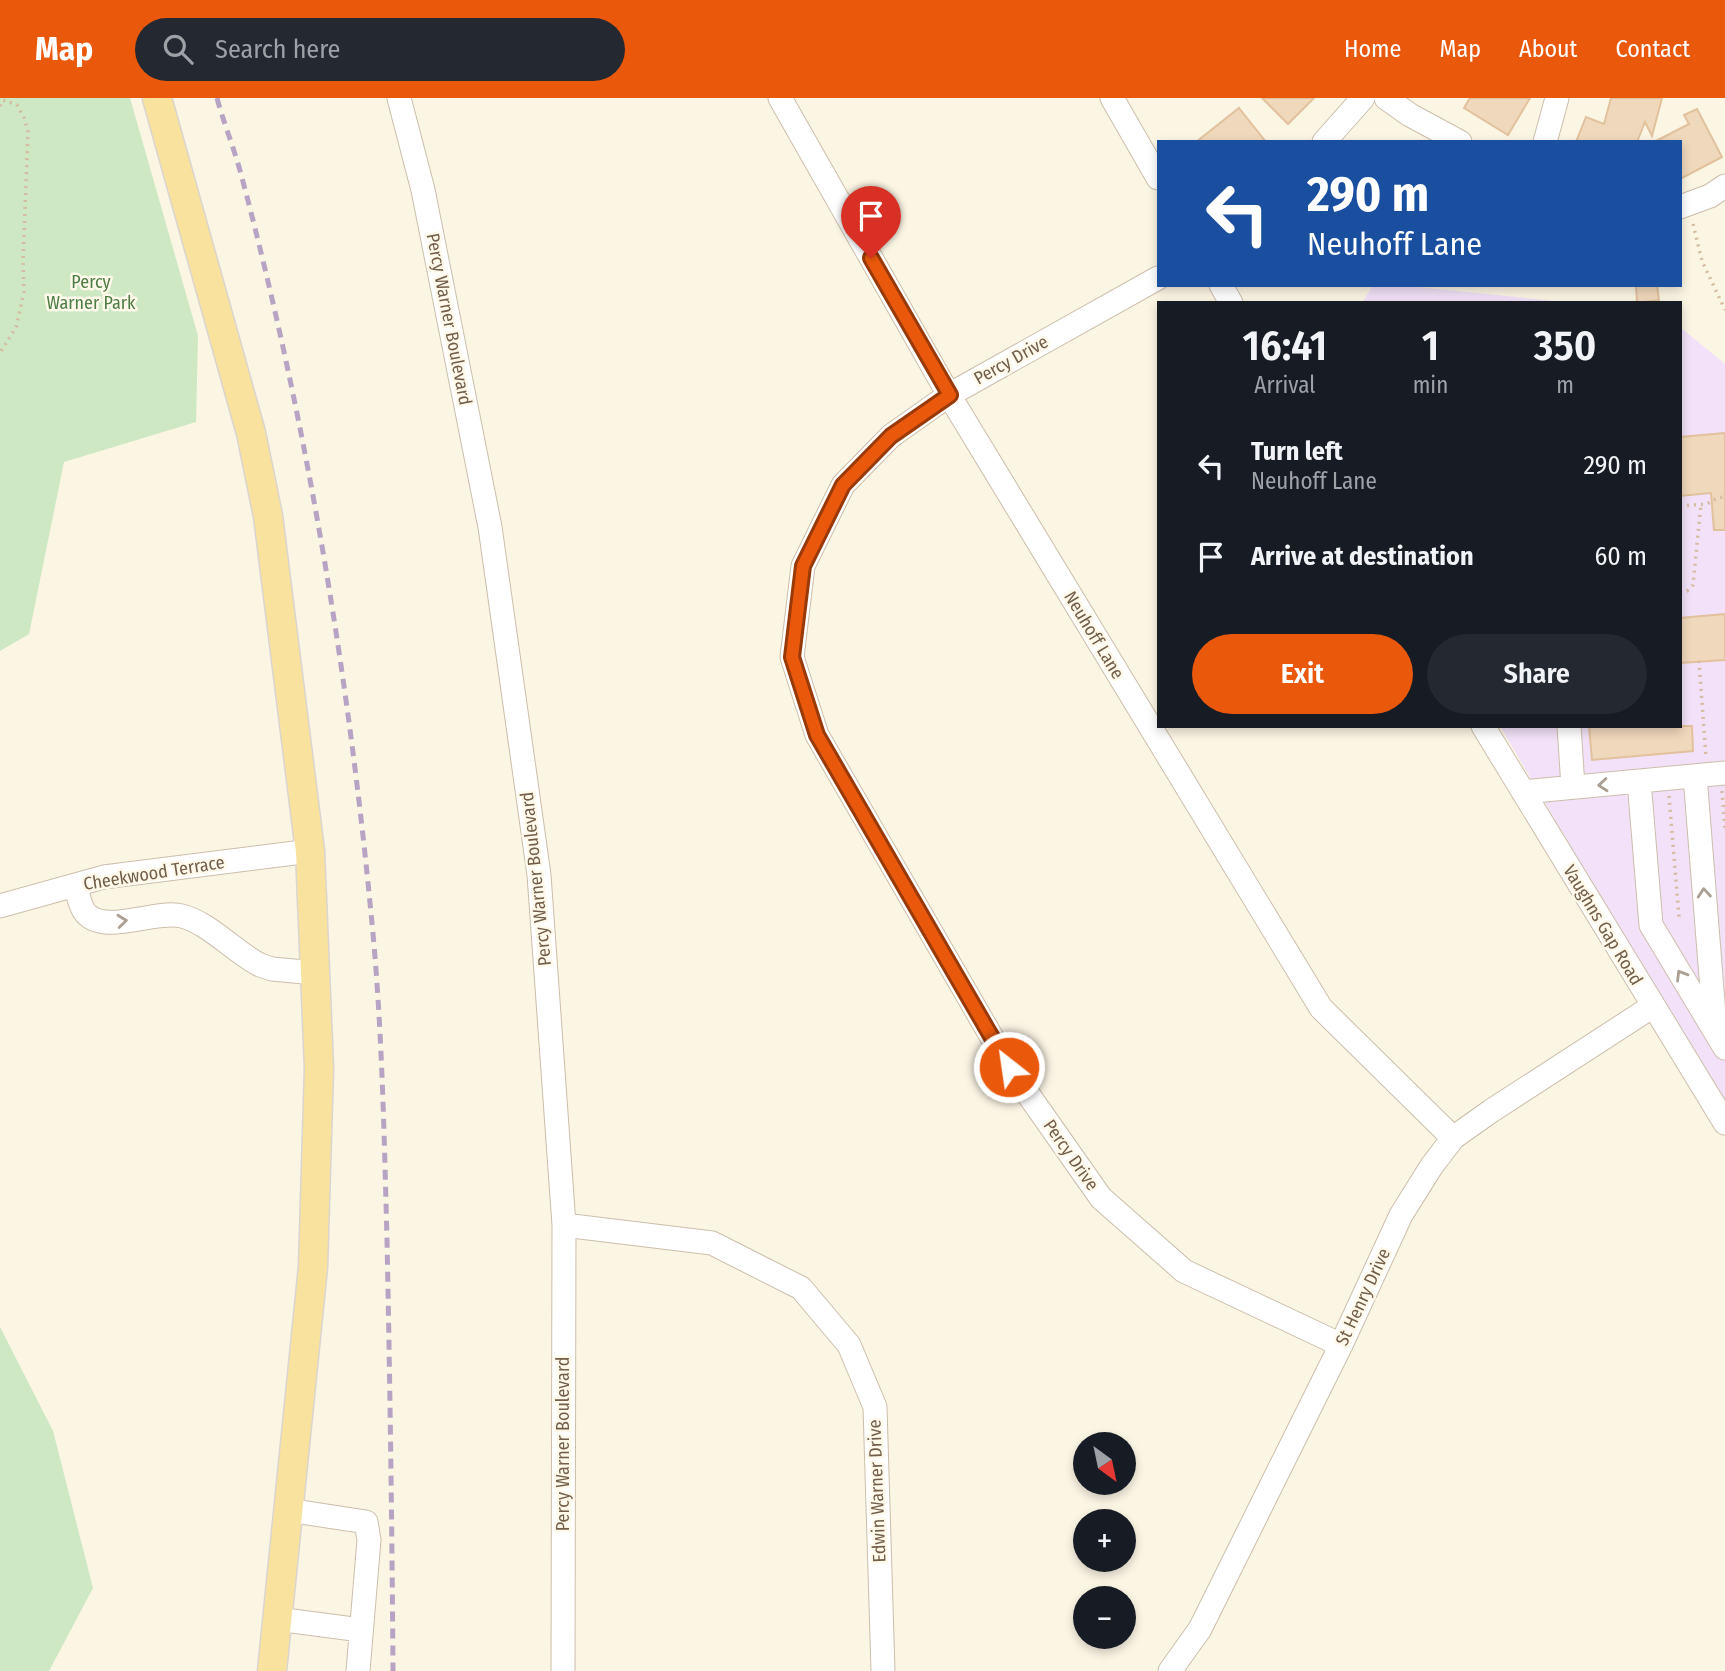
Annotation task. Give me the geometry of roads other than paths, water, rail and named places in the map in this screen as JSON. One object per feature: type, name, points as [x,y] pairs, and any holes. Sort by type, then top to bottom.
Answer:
[{"type":"main road","points":[[157,98],[251,433],[268,516],[310,851],[319,1068],[313,1267],[272,1671]]},
{"type":"street","name":"Percy Warner Boulevard","points":[[398,98],[423,190],[490,527],[539,875],[564,1225],[563,1671]]},
{"type":"street","name":"Neuhoff Lane","points":[[780,98],[950,395],[1321,1008],[1453,1138]]},
{"type":"street","points":[[1112,98],[1157,176]]},
{"type":"street","points":[[1326,140],[1363,98]]},
{"type":"street","points":[[1386,98],[1410,116],[1456,140]]},
{"type":"street","points":[[1546,140],[1557,98]]},
{"type":"street","points":[[1684,206],[1710,197],[1725,186]]},
{"type":"street","name":"Percy Drive","points":[[1157,279],[950,395],[891,436],[843,485],[803,566],[792,657],[817,735],[1009,1067],[1101,1198],[1184,1271],[1341,1345]]},
{"type":"street","name":"Vaughns Gap Road","points":[[1484,728],[1725,1123]]},
{"type":"street","points":[[1569,728],[1573,787]]},
{"type":"street","points":[[1522,792],[1668,779],[1709,771],[1721,1041]]},
{"type":"street","points":[[1639,781],[1651,925],[1721,1041]]},
{"type":"street","name":"Cheekwood Terrace","points":[[0,906],[104,877],[310,851]]},
{"type":"street","points":[[75,885],[81,904],[90,918],[105,922],[167,914],[184,916],[260,965],[272,969],[315,973]]},
{"type":"street","name":"St Henry Drive","points":[[1170,1671],[1200,1629],[1341,1345],[1401,1215],[1430,1167],[1453,1138],[1653,1006]]},
{"type":"street","name":"Edwin Warner Drive","points":[[564,1225],[712,1243],[801,1288],[849,1345],[875,1407],[883,1671]]},
{"type":"street","points":[[288,1510],[366,1522],[369,1540],[359,1671]]},
{"type":"street","points":[[277,1619],[361,1630]]},
{"type":"railway","points":[[217,98],[241,174],[264,265],[304,448],[336,633],[361,820],[375,954],[382,1076],[393,1671]]},
{"type":"park label","name":"Percy Warner Park","points":[[91,292]]}]
